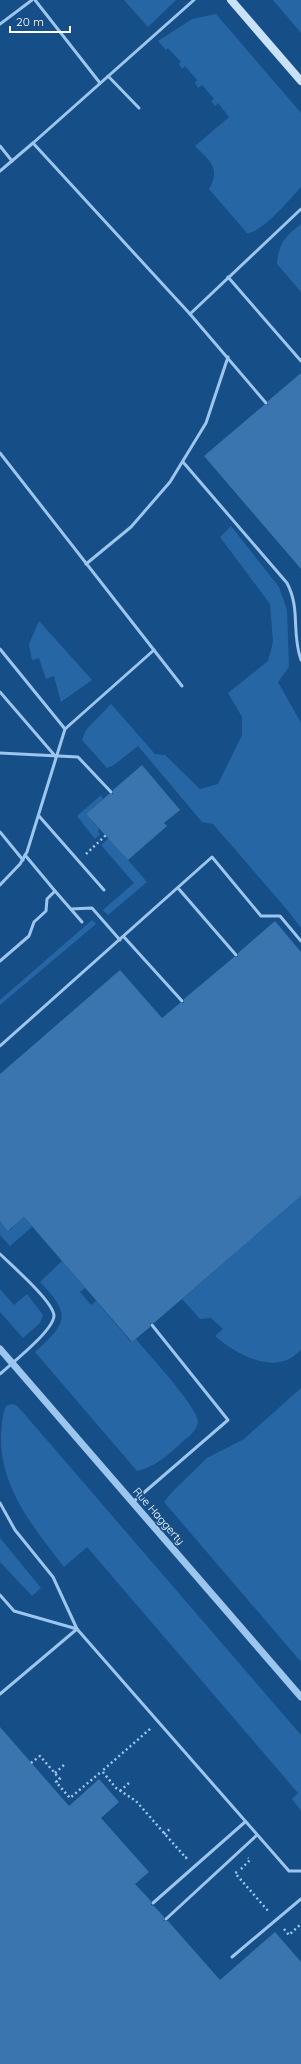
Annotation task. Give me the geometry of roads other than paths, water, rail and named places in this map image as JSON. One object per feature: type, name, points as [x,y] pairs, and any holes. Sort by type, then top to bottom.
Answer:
[{"type":"main road","points":[[231,0],[301,81]]},
{"type":"street","name":"Rue Haggerty","points":[[0,1349],[301,1697]]},
{"type":"lane","points":[[0,24],[32,0]]},
{"type":"lane","points":[[35,0],[100,83]]},
{"type":"lane","points":[[0,171],[194,0]]},
{"type":"lane","points":[[108,76],[139,108]]},
{"type":"lane","points":[[33,143],[190,314],[266,403]]},
{"type":"lane","points":[[0,146],[12,161]]},
{"type":"lane","points":[[190,314],[301,209]]},
{"type":"lane","points":[[228,277],[301,361]]},
{"type":"lane","points":[[86,564],[130,527],[170,482],[196,443],[211,413],[228,357]]},
{"type":"lane","points":[[0,453],[182,686]]},
{"type":"lane","points":[[182,462],[286,583],[295,601],[298,649],[301,660]]},
{"type":"lane","points":[[0,649],[65,729]]},
{"type":"lane","points":[[0,885],[23,860],[39,816],[65,729],[154,650]]},
{"type":"lane","points":[[0,692],[56,757]]},
{"type":"lane","points":[[0,753],[78,758],[111,792]]},
{"type":"lane","points":[[39,816],[104,890]]},
{"type":"lane","points":[[0,832],[23,860]]},
{"type":"lane","points":[[25,855],[82,922]]},
{"type":"lane","points":[[0,1046],[212,857],[261,916],[280,916],[301,941]]},
{"type":"lane","points":[[178,888],[236,955]]},
{"type":"lane","points":[[0,961],[29,936],[34,922],[46,911],[47,899],[56,891]]},
{"type":"lane","points":[[71,909],[92,908],[120,940]]},
{"type":"lane","points":[[124,936],[182,1001]]},
{"type":"lane","points":[[0,954],[4,958]]},
{"type":"lane","points":[[0,1254],[50,1305],[54,1315],[53,1321],[45,1332],[0,1374]]},
{"type":"lane","points":[[132,1502],[228,1420],[152,1325]]},
{"type":"lane","points":[[0,1503],[15,1530],[53,1577],[77,1629],[289,1871],[301,1871]]},
{"type":"lane","points":[[0,1595],[14,1611],[77,1629]]},
{"type":"lane","points":[[0,1694],[77,1629]]},
{"type":"lane","points":[[153,1904],[245,1822]]},
{"type":"lane","points":[[166,1919],[257,1835]]},
{"type":"lane","points":[[232,1958],[301,1899]]}]
